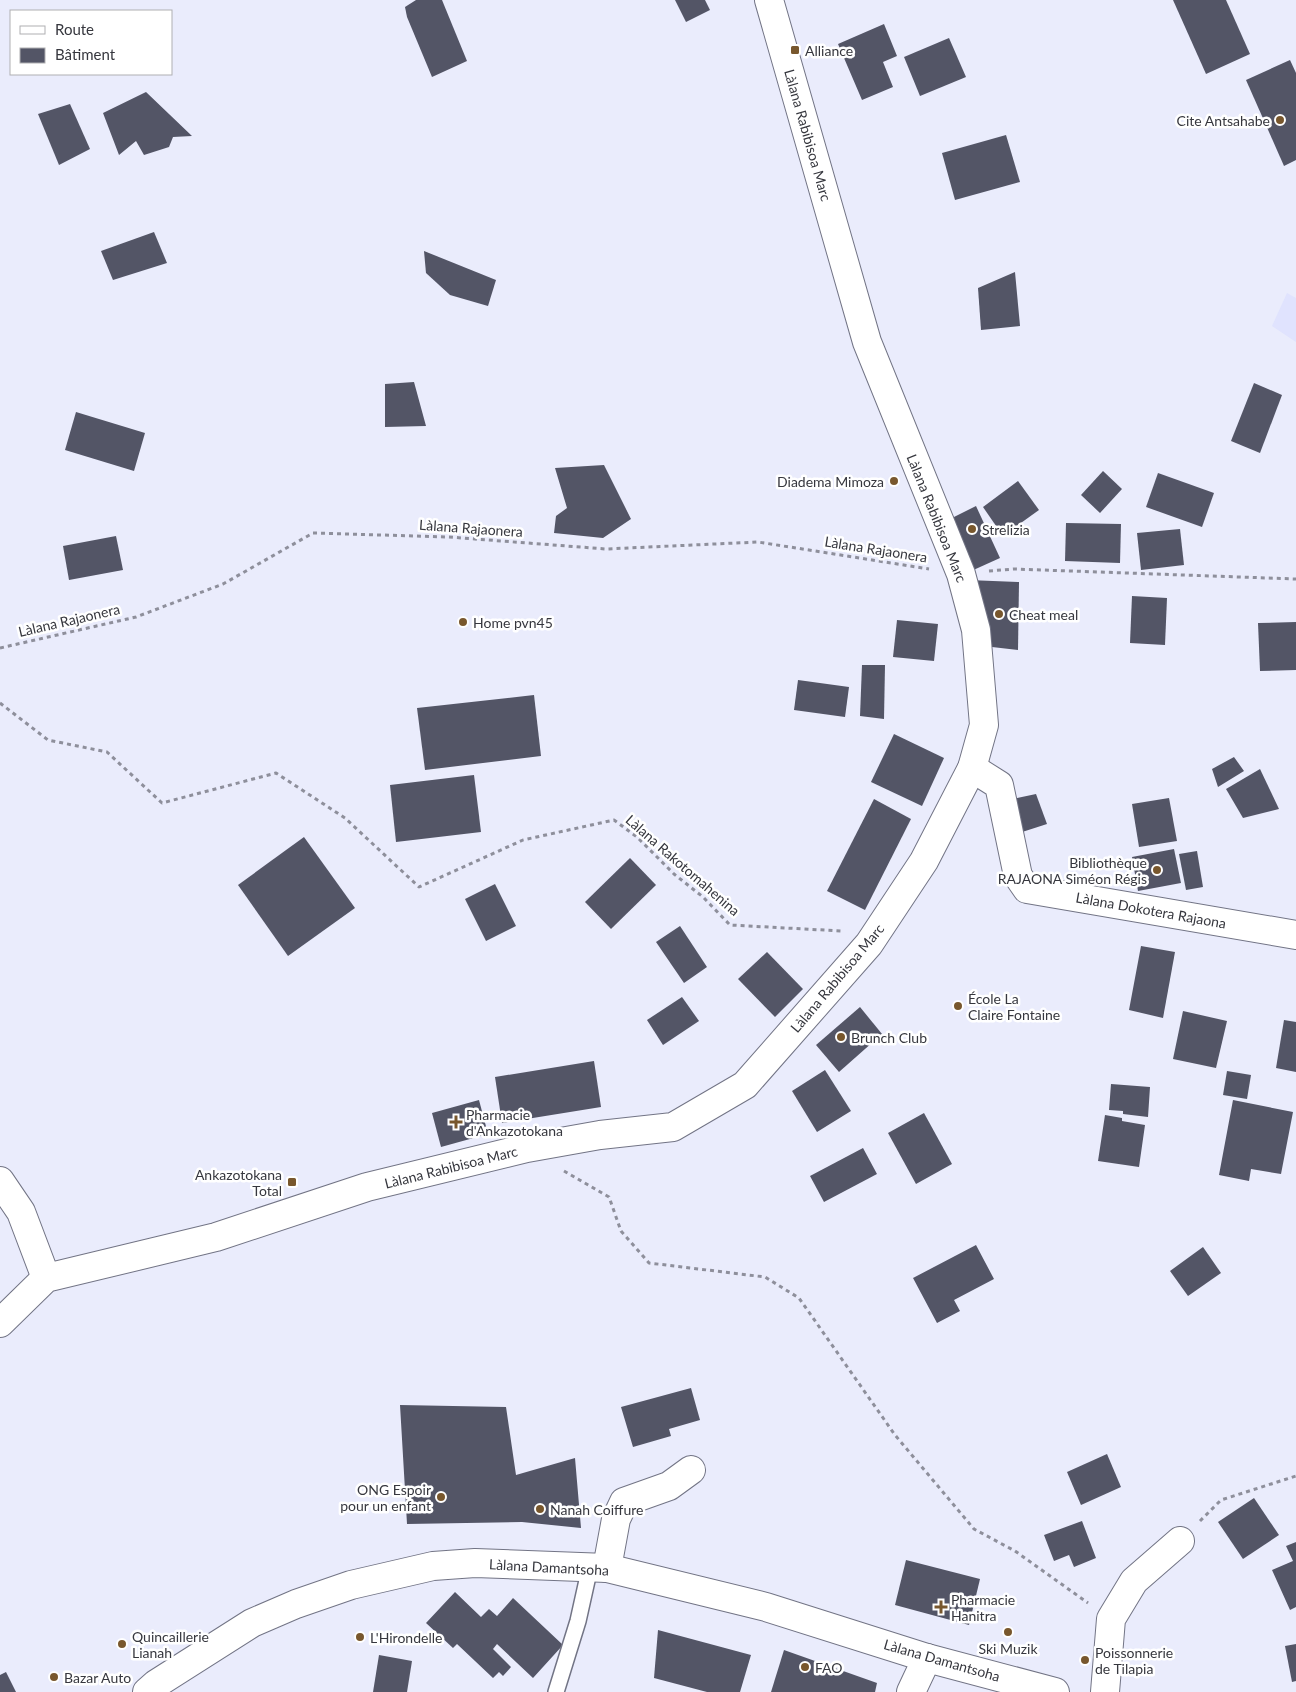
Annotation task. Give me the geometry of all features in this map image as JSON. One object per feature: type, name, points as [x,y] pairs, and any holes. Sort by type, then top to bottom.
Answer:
[{"type":"street","name":"Làlana Rabibisoa Marc","points":[[46,1278],[216,1237],[366,1187],[527,1148],[600,1134],[673,1127],[745,1086],[869,944],[924,861],[972,768],[984,724],[976,630],[962,574],[867,342],[770,0]]},
{"type":"street","name":"Làlana Dokotera Rajaona","points":[[972,768],[999,784],[1018,876],[1027,889],[1296,935]]},
{"type":"street","points":[[0,1181],[21,1212],[46,1278],[0,1323]]},
{"type":"street","points":[[598,1567],[624,1502],[669,1486],[690,1470]]},
{"type":"street","points":[[1106,1692],[1110,1619],[1134,1581],[1180,1541]]},
{"type":"street","name":"Làlana Damantsoha","points":[[147,1692],[156,1684],[252,1623],[296,1604],[351,1584],[433,1566],[475,1563],[598,1567],[766,1607],[1019,1687],[1055,1692]]},
{"type":"street","points":[[911,1692],[927,1658]]},
{"type":"lane","points":[[556,1692],[578,1621],[598,1567]]},
{"type":"path","name":"Làlana Rajaonera","points":[[0,648],[136,617],[223,584],[313,533],[448,537],[606,550],[758,542],[962,574]]},
{"type":"path","points":[[1014,569],[1296,579]]},
{"type":"path","name":"Làlana Rakotomahenina","points":[[0,703],[48,740],[107,752],[162,803],[276,773],[345,818],[418,887],[523,840],[614,820],[637,837],[674,874],[703,897],[730,925],[841,931],[869,944]]},
{"type":"path","points":[[527,1148],[609,1198],[621,1231],[649,1263],[765,1277],[799,1298],[895,1435],[974,1529],[1014,1552],[1110,1619]]},
{"type":"path","points":[[1180,1541],[1220,1500],[1296,1476]]},
{"type":"shaded area","points":[[1287,293],[1296,298],[1296,342],[1272,326]]},
{"type":"building","points":[[416,0],[442,0],[467,61],[432,77],[407,17],[405,7]]},
{"type":"building","points":[[675,0],[705,0],[710,10],[686,22]]},
{"type":"building","points":[[1173,0],[1226,0],[1250,54],[1206,74]]},
{"type":"building","points":[[884,24],[897,56],[883,62],[893,87],[862,100],[838,44]]},
{"type":"building","points":[[949,38],[966,77],[920,96],[904,57]]},
{"type":"building","name":"Cite Antsahabe","points":[[1290,60],[1296,73],[1296,160],[1284,166],[1246,80]]},
{"type":"building","points":[[146,92],[192,136],[173,137],[169,147],[144,155],[136,141],[119,155],[103,113]]},
{"type":"building","points":[[70,104],[90,149],[59,165],[38,114]]},
{"type":"building","points":[[1006,135],[1020,182],[955,200],[942,153]]},
{"type":"building","points":[[154,232],[167,263],[113,280],[101,251]]},
{"type":"building","points":[[424,251],[496,280],[488,306],[450,295],[426,273]]},
{"type":"building","points":[[1015,272],[1020,326],[981,330],[978,288]]},
{"type":"building","points":[[414,382],[426,426],[385,427],[385,384]]},
{"type":"building","points":[[1254,383],[1282,395],[1260,453],[1231,441]]},
{"type":"building","points":[[76,412],[145,433],[134,471],[65,450]]},
{"type":"building","points":[[604,465],[631,519],[603,538],[554,533],[556,516],[567,508],[555,468]]},
{"type":"building","points":[[1103,471],[1122,489],[1100,513],[1081,495]]},
{"type":"building","points":[[1158,473],[1214,493],[1202,527],[1146,507]]},
{"type":"building","points":[[1018,481],[1039,510],[1003,536],[983,507]]},
{"type":"building","points":[[976,506],[1000,558],[969,572],[946,521]]},
{"type":"building","points":[[1066,523],[1121,524],[1120,563],[1065,561]]},
{"type":"building","points":[[1180,529],[1184,565],[1141,570],[1137,533]]},
{"type":"building","points":[[116,536],[123,570],[69,580],[63,546]]},
{"type":"building","name":"Cheat meal","points":[[968,580],[1019,582],[1018,650],[992,647]]},
{"type":"building","points":[[1132,596],[1167,598],[1165,645],[1130,643]]},
{"type":"building","points":[[897,620],[938,624],[934,661],[893,657]]},
{"type":"building","points":[[1296,622],[1296,670],[1260,671],[1258,623]]},
{"type":"building","points":[[862,665],[885,665],[884,719],[860,716]]},
{"type":"building","points":[[798,680],[849,687],[845,717],[794,710]]},
{"type":"building","points":[[534,695],[541,756],[425,770],[417,708]]},
{"type":"building","points":[[894,734],[944,758],[922,806],[871,782]]},
{"type":"building","points":[[1234,757],[1244,771],[1218,787],[1212,769]]},
{"type":"building","points":[[1260,769],[1279,809],[1243,818],[1226,789]]},
{"type":"building","points":[[474,775],[481,832],[396,842],[390,785]]},
{"type":"building","points":[[1036,794],[1047,824],[1016,834],[1008,800]]},
{"type":"building","points":[[1169,798],[1177,841],[1139,847],[1132,804]]},
{"type":"building","points":[[874,799],[911,819],[865,910],[827,891]]},
{"type":"building","points":[[304,837],[355,908],[288,956],[238,885]]},
{"type":"building","name":"Bibliothèque RAJAONA Siméon Régis","points":[[1174,849],[1181,883],[1138,891],[1132,857]]},
{"type":"building","points":[[1197,851],[1203,887],[1186,890],[1179,854]]},
{"type":"building","points":[[630,858],[656,885],[611,929],[585,902]]},
{"type":"building","points":[[495,884],[516,926],[486,941],[465,899]]},
{"type":"building","points":[[680,926],[707,967],[684,983],[656,942]]},
{"type":"building","points":[[1141,946],[1175,952],[1163,1018],[1129,1010]]},
{"type":"building","points":[[767,952],[803,989],[775,1017],[738,979]]},
{"type":"building","points":[[682,997],[699,1021],[663,1045],[647,1020]]},
{"type":"building","points":[[860,1007],[882,1034],[839,1072],[816,1045]]},
{"type":"building","points":[[1183,1011],[1227,1021],[1216,1068],[1173,1059]]},
{"type":"building","points":[[1284,1020],[1296,1022],[1296,1072],[1276,1068]]},
{"type":"building","points":[[594,1061],[601,1107],[502,1123],[495,1077]]},
{"type":"building","points":[[825,1070],[851,1111],[817,1132],[792,1091]]},
{"type":"building","points":[[1227,1071],[1251,1075],[1247,1099],[1223,1095]]},
{"type":"building","points":[[1111,1084],[1150,1087],[1148,1117],[1109,1110]]},
{"type":"building","points":[[479,1100],[488,1134],[441,1147],[432,1113]]},
{"type":"building","points":[[1233,1100],[1293,1112],[1281,1174],[1251,1169],[1249,1181],[1219,1175]]},
{"type":"building","points":[[924,1113],[952,1164],[916,1184],[888,1133]]},
{"type":"building","points":[[1105,1115],[1122,1118],[1122,1121],[1145,1125],[1139,1167],[1098,1161]]},
{"type":"building","points":[[863,1148],[877,1174],[824,1202],[810,1176]]},
{"type":"building","points":[[976,1245],[994,1279],[954,1300],[960,1311],[937,1323],[913,1278]]},
{"type":"building","points":[[1203,1247],[1221,1273],[1188,1296],[1170,1271]]},
{"type":"building","points":[[691,1388],[700,1420],[669,1429],[671,1436],[633,1447],[621,1407]]},
{"type":"building","points":[[400,1405],[506,1407],[516,1475],[575,1458],[581,1528],[522,1522],[407,1524]]},
{"type":"building","points":[[1107,1454],[1121,1487],[1081,1505],[1067,1472]]},
{"type":"building","points":[[1254,1498],[1279,1535],[1243,1559],[1218,1522]]},
{"type":"building","points":[[1082,1521],[1096,1558],[1074,1567],[1069,1555],[1054,1561],[1044,1535]]},
{"type":"building","points":[[1296,1542],[1296,1607],[1290,1610],[1272,1570],[1293,1561],[1286,1546]]},
{"type":"building","points":[[906,1560],[980,1579],[969,1625],[895,1605]]},
{"type":"building","points":[[455,1592],[481,1617],[489,1609],[497,1616],[513,1598],[563,1645],[533,1678],[497,1644],[493,1649],[511,1667],[503,1676],[499,1672],[493,1678],[457,1644],[453,1648],[426,1623]]},
{"type":"building","points":[[658,1630],[751,1655],[740,1692],[707,1692],[654,1678]]},
{"type":"building","points":[[1296,1644],[1296,1681],[1292,1682],[1285,1646]]},
{"type":"building","name":"FAO","points":[[784,1650],[877,1683],[875,1692],[771,1692]]},
{"type":"building","points":[[379,1655],[412,1661],[407,1692],[373,1692]]},
{"type":"building","points":[[6,1672],[16,1692],[0,1692],[0,1675]]},
{"type":"place","name":"Alliance","points":[[795,50]]},
{"type":"place","name":"Cite Antsahabe","points":[[1280,120]]},
{"type":"place","name":"Diadema Mimoza","points":[[894,481]]},
{"type":"place","name":"Strelizia","points":[[972,529]]},
{"type":"place","name":"Cheat meal","points":[[999,614]]},
{"type":"place","name":"Home pvn45","points":[[463,622]]},
{"type":"place","name":"Bibliothèque RAJAONA Siméon Régis","points":[[1157,870]]},
{"type":"place","name":"École La Claire Fontaine","points":[[958,1006]]},
{"type":"place","name":"Brunch Club","points":[[841,1037]]},
{"type":"place","name":"Pharmacie d'Ankazotokana","points":[[456,1122]]},
{"type":"place","name":"Ankazotokana Total","points":[[292,1182]]},
{"type":"place","name":"ONG Espoir pour un enfant","points":[[441,1497]]},
{"type":"place","name":"Nanah Coiffure","points":[[540,1509]]},
{"type":"place","name":"Pharmacie Hanitra","points":[[941,1607]]},
{"type":"place","name":"Ski Muzik","points":[[1008,1632]]},
{"type":"place","name":"L'Hirondelle","points":[[360,1637]]},
{"type":"place","name":"Quincaillerie Lianah","points":[[122,1644]]},
{"type":"place","name":"Poissonnerie de Tilapia","points":[[1085,1660]]},
{"type":"place","name":"FAO","points":[[805,1667]]},
{"type":"place","name":"Bazar Auto","points":[[54,1677]]}]
